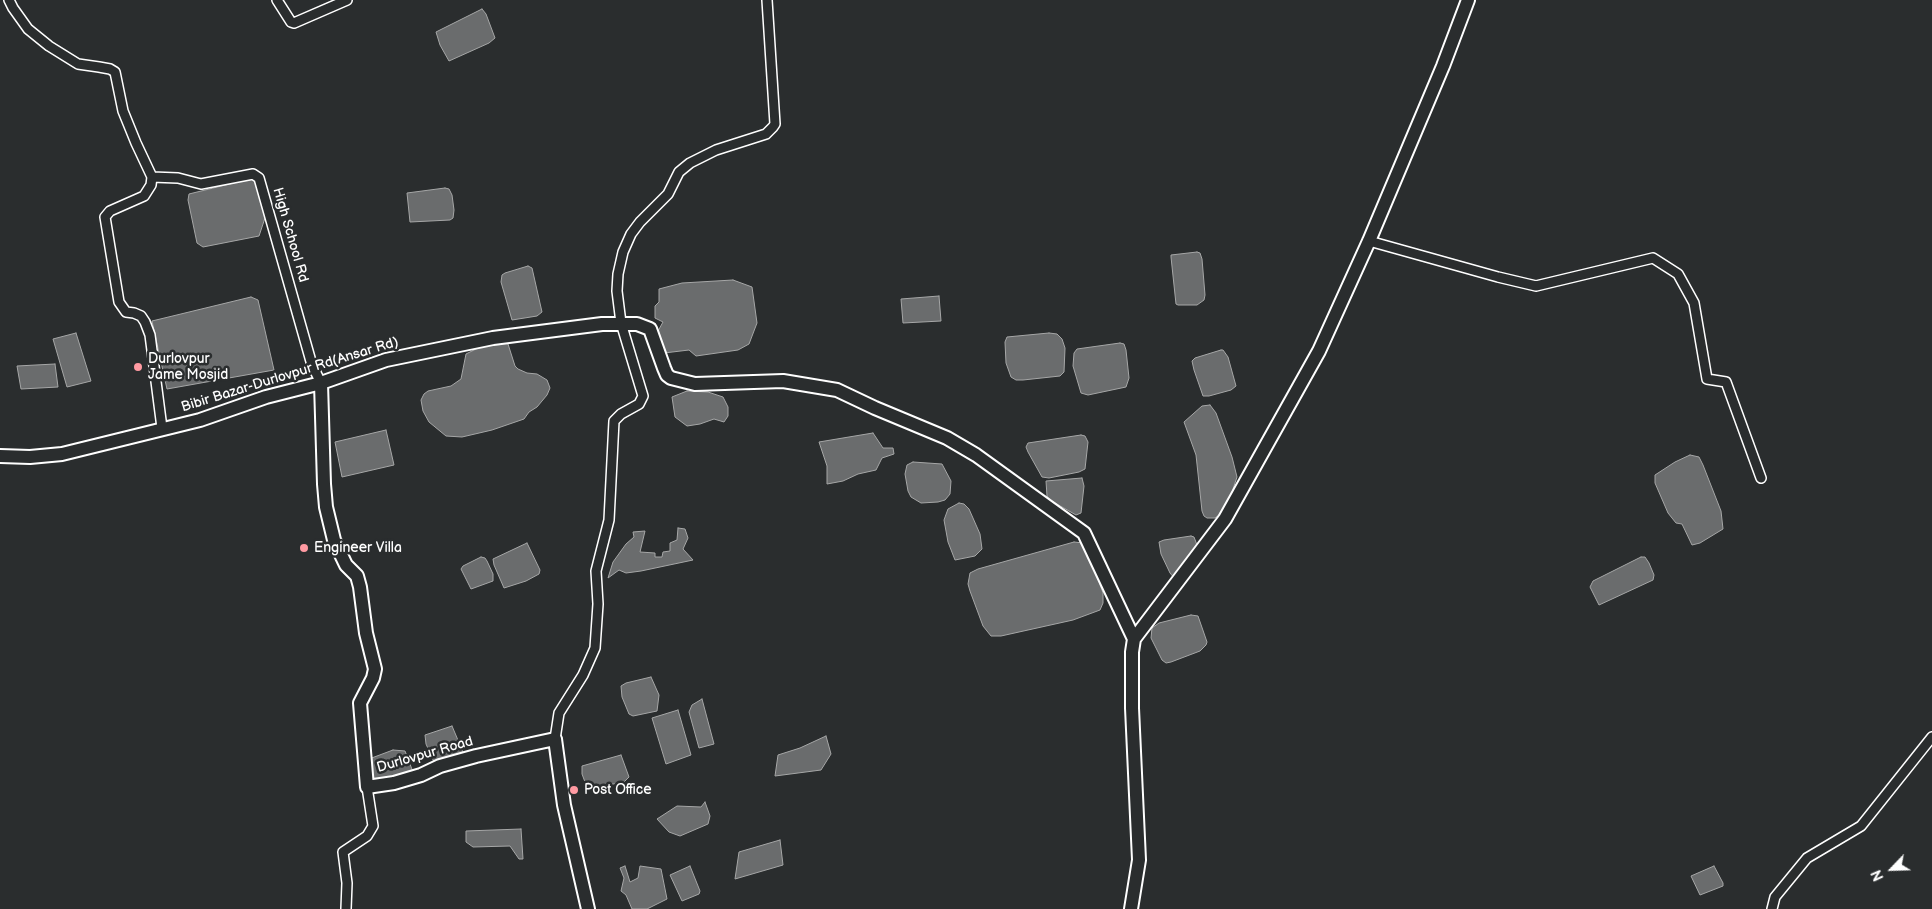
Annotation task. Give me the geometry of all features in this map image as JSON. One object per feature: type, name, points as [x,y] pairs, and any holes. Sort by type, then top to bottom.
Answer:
[{"type":"street","points":[[9,0],[28,29],[48,46],[78,64],[110,69],[115,72],[123,111],[152,177],[151,185],[144,196],[110,211],[105,217],[119,302],[126,312],[141,316],[150,335],[162,428]]},
{"type":"street","points":[[277,0],[291,22],[294,23],[347,0]]},
{"type":"street","points":[[588,909],[564,805],[555,739],[559,713],[582,675],[595,648],[598,604],[596,571],[609,520],[614,421],[621,414],[639,404],[643,396],[620,323],[617,291],[618,274],[627,241],[640,222],[668,194],[679,172],[716,150],[766,134],[775,124],[767,0]]},
{"type":"street","points":[[1131,909],[1139,860],[1132,708],[1132,652],[1134,639],[1226,519],[1319,351],[1369,241],[1408,144],[1443,66],[1468,0]]},
{"type":"street","name":"High School Rd","points":[[152,177],[178,178],[201,184],[253,174],[260,178],[312,365],[320,383]]},
{"type":"street","points":[[1369,241],[1536,286],[1653,258],[1678,274],[1694,303],[1707,379],[1726,382],[1761,478]]},
{"type":"street","name":"Bibir Bazar-Durlovpur Rd(Ansar Rd)","points":[[0,456],[30,457],[62,454],[200,420],[266,397],[320,383],[386,360],[493,338],[620,323],[637,324],[650,329],[667,375],[671,378],[695,384],[783,381],[837,390],[947,438],[976,455],[1084,533],[1134,639]]},
{"type":"street","name":"Durlovpur Road","points":[[320,383],[326,507],[334,540],[346,565],[357,576],[366,633],[375,668],[373,678],[360,703],[367,787],[394,783],[421,775],[440,766],[476,756],[555,739]]},
{"type":"street","points":[[1772,909],[1775,897],[1807,858],[1860,826],[1932,737]]},
{"type":"street","points":[[346,909],[347,883],[344,852],[367,836],[374,826],[367,787]]},
{"type":"shaded area","points":[[482,9],[486,14],[495,38],[489,43],[449,61],[440,45],[436,32]]},
{"type":"shaded area","points":[[254,178],[257,182],[265,218],[259,236],[203,247],[197,243],[188,200],[189,194]]},
{"type":"shaded area","points":[[449,189],[452,195],[453,218],[450,220],[410,222],[407,193]]},
{"type":"shaded area","points":[[1200,253],[1202,259],[1204,300],[1197,305],[1178,305],[1176,304],[1171,255]]},
{"type":"shaded area","points":[[528,266],[532,268],[542,312],[537,316],[512,320],[501,282],[502,275]]},
{"type":"shaded area","points":[[733,280],[752,287],[757,323],[749,344],[738,350],[696,356],[689,350],[664,353],[658,331],[663,322],[655,318],[655,306],[659,302],[659,289],[682,283]]},
{"type":"shaded area","points":[[939,296],[941,321],[903,323],[901,299]]},
{"type":"shaded area","points":[[251,297],[258,300],[274,370],[167,389],[152,321]]},
{"type":"shaded area","points":[[76,333],[91,381],[67,387],[53,339]]},
{"type":"shaded area","points":[[1057,334],[1062,339],[1065,348],[1064,372],[1060,376],[1023,380],[1016,380],[1011,377],[1006,363],[1005,342],[1007,337]]},
{"type":"shaded area","points":[[504,342],[508,344],[515,366],[518,369],[527,373],[537,374],[547,380],[550,388],[547,395],[524,419],[492,430],[462,437],[446,436],[429,422],[423,411],[421,400],[424,394],[428,391],[451,386],[461,379],[466,354],[478,348]]},
{"type":"shaded area","points":[[1124,344],[1126,350],[1129,378],[1126,387],[1088,395],[1081,393],[1073,366],[1074,353],[1077,349]]},
{"type":"shaded area","points":[[1221,350],[1228,357],[1236,386],[1231,390],[1203,396],[1192,361],[1195,358]]},
{"type":"shaded area","points":[[55,364],[58,387],[21,389],[17,366]]},
{"type":"shaded area","points":[[687,391],[708,392],[723,397],[728,407],[728,416],[724,422],[714,419],[687,426],[675,417],[672,397]]},
{"type":"shaded area","points":[[1210,405],[1216,413],[1237,477],[1231,495],[1220,514],[1215,518],[1207,518],[1202,511],[1196,455],[1184,422],[1202,406]]},
{"type":"shaded area","points":[[386,430],[394,465],[342,477],[335,442]]},
{"type":"shaded area","points":[[873,433],[883,448],[893,448],[894,454],[882,458],[876,470],[858,474],[843,481],[827,484],[827,466],[819,442]]},
{"type":"shaded area","points":[[1085,436],[1088,442],[1085,469],[1049,478],[1042,477],[1028,452],[1026,447],[1028,443]]},
{"type":"shaded area","points":[[1690,455],[1699,457],[1703,465],[1721,511],[1723,529],[1700,543],[1692,545],[1682,524],[1676,523],[1668,513],[1655,483],[1655,475]]},
{"type":"shaded area","points":[[913,462],[942,464],[951,481],[950,494],[945,500],[921,503],[911,497],[905,474],[907,465]]},
{"type":"shaded area","points":[[1082,478],[1084,486],[1081,513],[1076,515],[1050,500],[1047,496],[1046,481]]},
{"type":"shaded area","points":[[959,503],[964,504],[969,509],[980,534],[982,549],[975,556],[955,560],[948,542],[944,520],[948,509]]},
{"type":"shaded area","points":[[678,528],[685,529],[688,538],[683,549],[693,560],[641,571],[626,573],[619,570],[608,578],[613,562],[626,544],[634,537],[633,532],[645,531],[640,552],[655,553],[655,557],[662,557],[663,552],[670,551],[670,543],[677,540]]},
{"type":"shaded area","points":[[1194,537],[1197,545],[1175,579],[1161,554],[1159,542]]},
{"type":"shaded area","points":[[1074,542],[1083,543],[1091,559],[1103,593],[1103,603],[1100,610],[1073,620],[1001,636],[991,636],[983,626],[970,591],[968,584],[970,573],[978,569]]},
{"type":"shaded area","points":[[527,543],[540,570],[539,574],[526,581],[504,588],[493,559]]},
{"type":"shaded area","points":[[481,557],[487,561],[493,574],[493,581],[471,589],[461,569],[463,566]]},
{"type":"shaded area","points":[[1641,557],[1645,557],[1649,563],[1654,575],[1653,580],[1599,605],[1590,587],[1593,581]]},
{"type":"shaded area","points":[[1191,615],[1198,616],[1207,642],[1206,645],[1200,651],[1166,663],[1162,660],[1151,638],[1152,628],[1159,623]]},
{"type":"shaded area","points":[[651,677],[659,695],[657,711],[633,716],[629,714],[622,697],[621,686]]},
{"type":"shaded area","points":[[702,699],[714,744],[699,748],[689,712],[692,705]]},
{"type":"shaded area","points":[[678,710],[691,755],[666,764],[652,718]]},
{"type":"shaded area","points":[[452,726],[463,752],[434,762],[426,744],[425,735]]},
{"type":"shaded area","points":[[826,736],[831,754],[821,770],[775,776],[778,755],[800,748]]},
{"type":"shaded area","points":[[393,750],[405,751],[413,772],[373,781],[368,763],[369,759]]},
{"type":"shaded area","points":[[621,755],[629,777],[623,783],[603,785],[596,788],[590,787],[585,782],[582,766]]},
{"type":"shaded area","points":[[705,802],[710,816],[708,824],[680,836],[669,832],[657,819],[677,806],[701,807]]},
{"type":"shaded area","points":[[521,829],[523,859],[519,859],[510,846],[473,847],[466,842],[466,831]]},
{"type":"shaded area","points":[[780,840],[783,865],[735,879],[739,852]]},
{"type":"shaded area","points":[[625,866],[630,882],[638,878],[640,866],[661,869],[667,899],[647,909],[632,909],[626,895],[621,891],[624,878],[620,868]]},
{"type":"shaded area","points":[[690,866],[700,891],[699,894],[682,901],[670,875]]},
{"type":"shaded area","points":[[1714,866],[1723,886],[1700,895],[1691,876]]},
{"type":"place","name":"Durlovpur Jame Mosjid","points":[[138,367]]},
{"type":"place","name":"Engineer Villa","points":[[304,548]]},
{"type":"place","name":"Post Office","points":[[574,790]]}]
